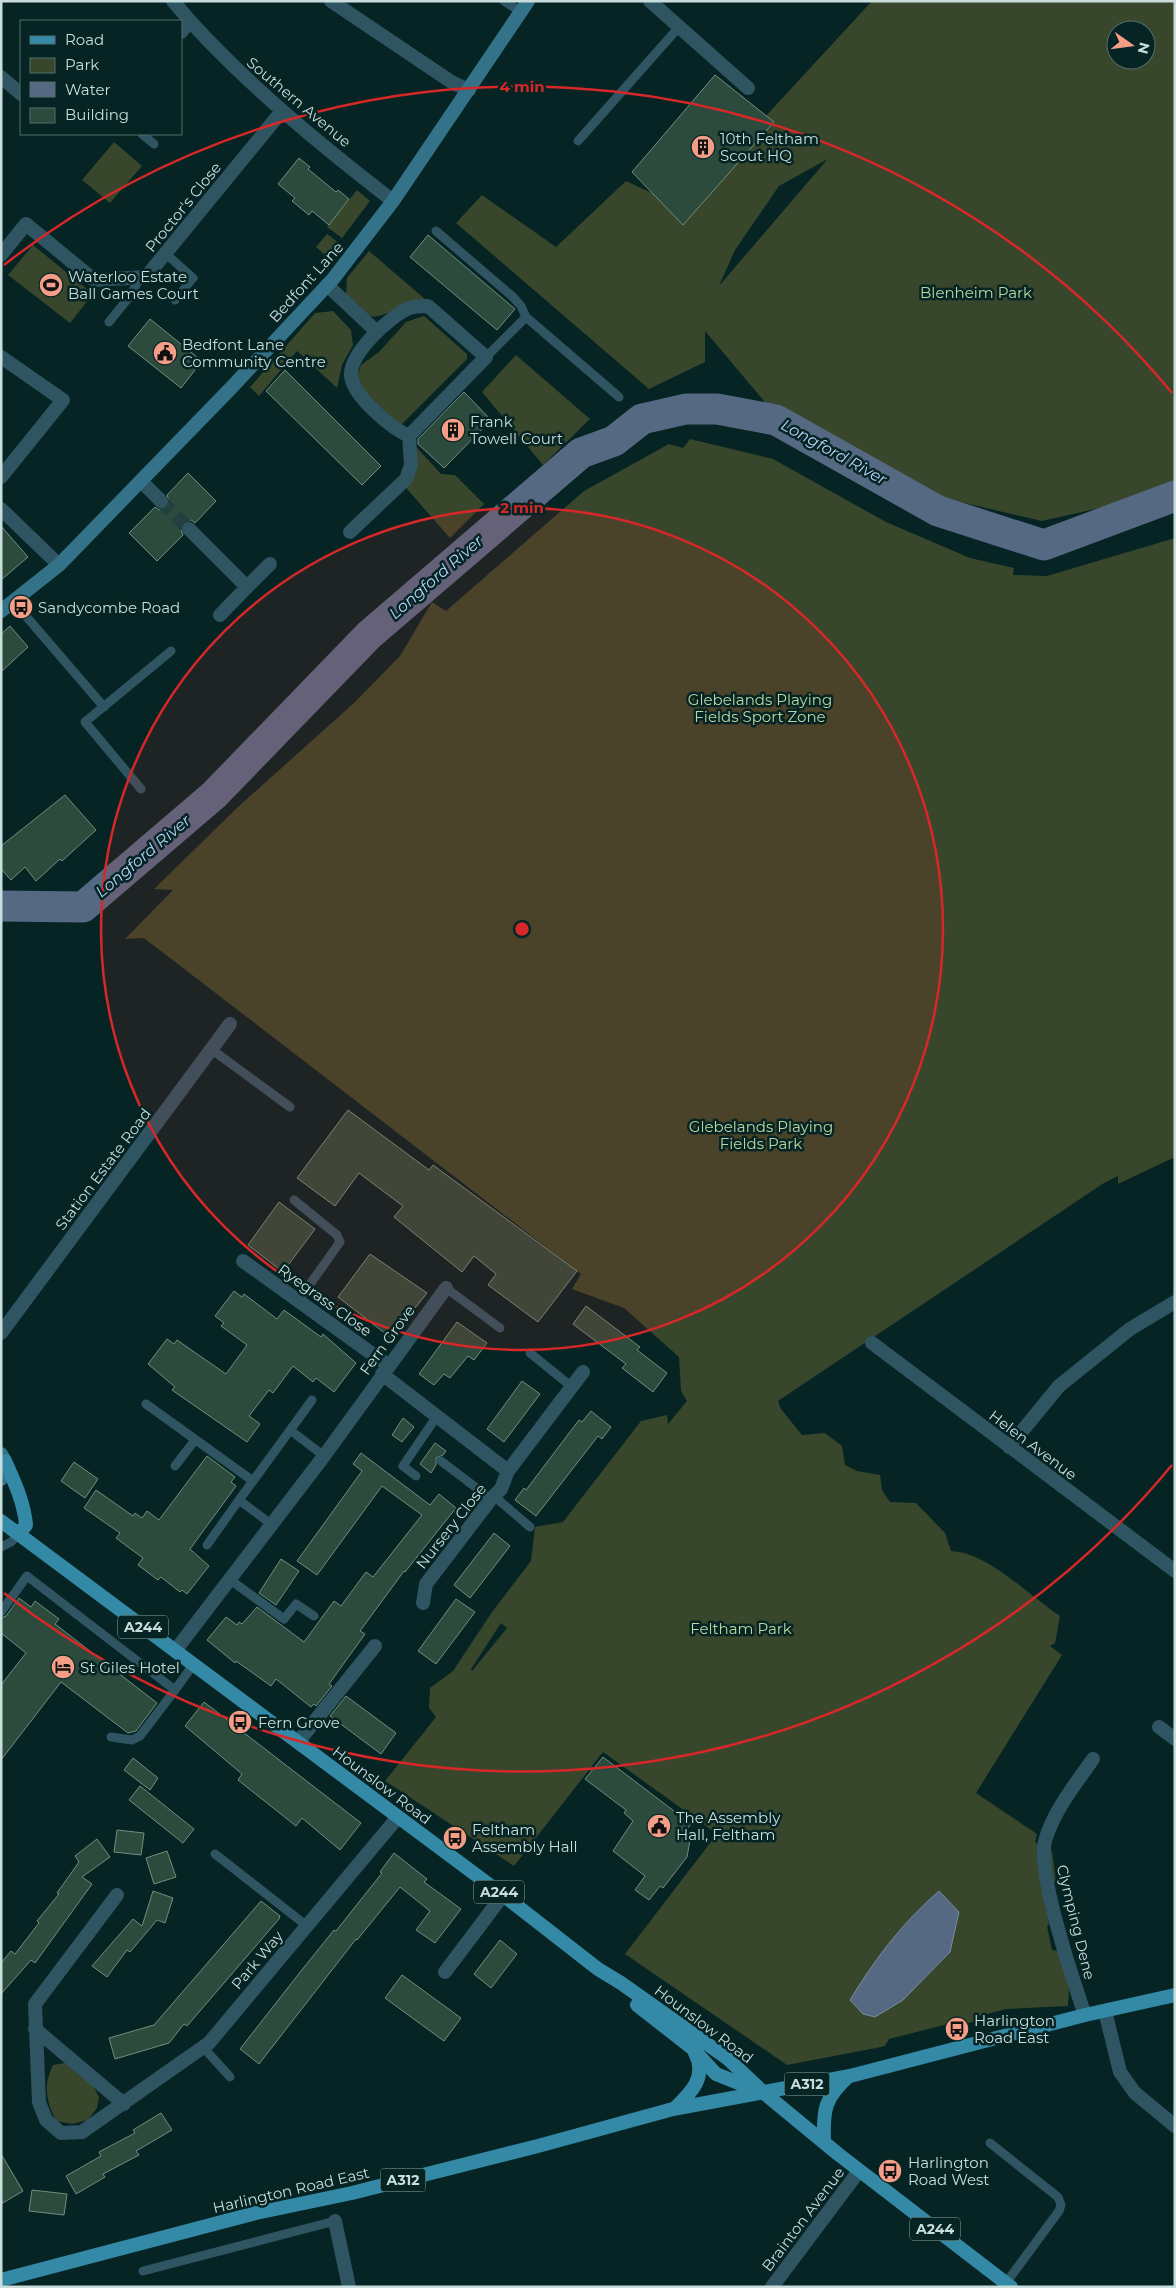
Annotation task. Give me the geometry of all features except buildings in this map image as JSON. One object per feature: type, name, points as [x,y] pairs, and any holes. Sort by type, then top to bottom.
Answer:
[{"type":"main road","name":"Bedfont Lane","points":[[1,611],[59,565],[141,482],[327,285],[393,201],[524,6]]},
{"type":"main road","points":[[1,1479],[3,1458]]},
{"type":"main road","points":[[3,1458],[15,1482],[25,1518],[26,1525],[19,1534]]},
{"type":"main road","name":"Hounslow Road","points":[[1,1521],[503,1895],[598,1969],[622,1982],[727,2058],[764,2093],[859,2171],[1008,2285]]},
{"type":"main road","name":"Hounslow Road","points":[[598,1969],[614,1988],[692,2048],[716,2074],[764,2093]]},
{"type":"main road","name":"A312","points":[[764,2093],[850,2076],[1085,2015],[1175,1995]]},
{"type":"main road","points":[[673,2109],[694,2089],[699,2079],[698,2058],[692,2048]]},
{"type":"main road","points":[[824,2142],[824,2111],[834,2090],[850,2076]]},
{"type":"main road","name":"Harlington Road East","points":[[1,2280],[256,2213],[352,2193],[673,2109],[764,2093]]},
{"type":"street","name":"Southern Avenue","points":[[173,1],[186,26],[282,110],[393,201]]},
{"type":"street","points":[[331,1],[453,83],[469,90]]},
{"type":"street","points":[[650,1],[748,88]]},
{"type":"street","points":[[1,77],[20,93]]},
{"type":"street","name":"Proctor's Close","points":[[140,278],[146,277],[166,254],[282,110]]},
{"type":"street","points":[[1,254],[26,224],[94,280],[140,278]]},
{"type":"street","points":[[327,285],[377,332]]},
{"type":"street","points":[[350,532],[406,479],[411,465],[409,436],[486,357],[428,306],[406,310],[377,332],[354,362],[352,378],[354,385],[370,406],[400,432],[409,436]]},
{"type":"street","points":[[1,357],[63,400],[1,477]]},
{"type":"street","points":[[141,482],[161,501]]},
{"type":"street","points":[[1,509],[59,565]]},
{"type":"street","points":[[189,529],[247,586]]},
{"type":"street","points":[[220,615],[270,564]]},
{"type":"street","name":"Station Estate Road","points":[[1,1333],[230,1024]]},
{"type":"street","name":"Ryegrass Close","points":[[244,1261],[385,1370]]},
{"type":"street","name":"Fern Grove","points":[[175,1651],[324,1456],[446,1288]]},
{"type":"street","points":[[1009,1447],[1059,1386],[1130,1329],[1175,1302]]},
{"type":"street","name":"Helen Avenue","points":[[872,1343],[1175,1572]]},
{"type":"street","points":[[385,1370],[437,1416],[508,1471]]},
{"type":"street","name":"Nursery Close","points":[[423,1603],[426,1584],[501,1489],[508,1471],[583,1372]]},
{"type":"street","points":[[298,1742],[375,1646]]},
{"type":"street","points":[[1159,1727],[1175,1739]]},
{"type":"street","name":"Clymping Dene","points":[[1085,2015],[1062,1941],[1043,1857],[1046,1840],[1060,1805],[1093,1759]]},
{"type":"street","name":"Park Way","points":[[117,1895],[34,2004],[39,2102],[46,2120],[61,2133],[82,2132],[203,2047],[398,1817]]},
{"type":"street","points":[[446,1972],[503,1895]]},
{"type":"street","points":[[1105,2011],[1120,2072],[1135,2093],[1175,2126]]},
{"type":"street","points":[[35,2029],[124,2104]]},
{"type":"street","name":"Brainton Avenue","points":[[772,2287],[859,2171]]},
{"type":"street","points":[[335,2221],[349,2287]]},
{"type":"lane","points":[[504,1],[524,6]]},
{"type":"lane","points":[[578,141],[679,27]]},
{"type":"lane","points":[[143,135],[154,144]]},
{"type":"lane","points":[[436,231],[513,297],[521,306],[526,317],[619,397]]},
{"type":"lane","points":[[166,254],[194,278],[175,300]]},
{"type":"lane","points":[[109,322],[130,296],[140,278]]},
{"type":"lane","points":[[486,357],[526,317]]},
{"type":"lane","points":[[14,601],[104,706]]},
{"type":"lane","points":[[141,789],[85,722],[171,651]]},
{"type":"lane","points":[[212,1049],[290,1108]]},
{"type":"lane","points":[[294,1200],[337,1235],[340,1242],[298,1301]]},
{"type":"lane","points":[[446,1288],[500,1328]]},
{"type":"lane","points":[[530,1353],[572,1387]]},
{"type":"lane","points":[[207,1545],[312,1400]]},
{"type":"lane","points":[[146,1404],[253,1481]]},
{"type":"lane","points":[[416,1476],[402,1466],[437,1416]]},
{"type":"lane","points":[[290,1430],[324,1456]]},
{"type":"lane","points":[[175,1466],[195,1440]]},
{"type":"lane","points":[[442,1461],[530,1528]]},
{"type":"lane","points":[[239,1500],[271,1524]]},
{"type":"lane","points":[[1,1548],[19,1534]]},
{"type":"lane","points":[[1,1612],[27,1576],[175,1690]]},
{"type":"lane","points":[[229,1579],[284,1619],[296,1604],[314,1616]]},
{"type":"lane","points":[[111,1737],[132,1740],[140,1736],[193,1664]]},
{"type":"lane","points":[[215,1854],[307,1926]]},
{"type":"lane","points":[[203,2047],[230,2077]]},
{"type":"lane","points":[[990,2143],[1058,2197],[1061,2205],[1059,2211],[1008,2285]]},
{"type":"lane","points":[[143,2271],[335,2221]]},
{"type":"green space","name":"Blenheim Park","points":[[872,1],[1175,1],[1175,491],[1042,521],[943,498],[775,414],[705,331],[705,362],[649,389],[456,223],[482,195],[556,247],[626,181],[682,207]],"holes":[[[826,161],[719,286],[735,250],[779,186]]]},
{"type":"green space","points":[[114,142],[142,166],[110,203],[82,180]]},
{"type":"green space","points":[[357,190],[370,201],[342,238],[327,227]]},
{"type":"green space","points":[[327,234],[339,243],[328,258],[316,247]]},
{"type":"green space","name":"Waterloo Estate Ball Games Court","points":[[33,245],[93,294],[70,323],[8,275]]},
{"type":"green space","points":[[369,251],[425,299],[373,317],[363,312],[346,294],[347,278]]},
{"type":"green space","points":[[333,311],[351,330],[353,345],[342,365],[337,388],[297,351],[259,396],[250,387],[315,313]]},
{"type":"green space","points":[[424,316],[467,354],[467,359],[399,427],[375,406],[356,379],[361,365],[379,352],[406,322]]},
{"type":"green space","points":[[516,355],[590,419],[543,465],[482,392]]},
{"type":"green space","points":[[409,439],[441,474],[455,475],[484,504],[450,538],[407,489]]},
{"type":"green space","points":[[690,439],[773,459],[886,522],[970,558],[1014,568],[1013,575],[1047,576],[1175,538],[1175,1157],[1118,1184],[1118,1176],[1104,1183],[778,1401],[781,1409],[802,1435],[825,1433],[842,1446],[845,1465],[857,1471],[880,1475],[882,1490],[890,1502],[916,1503],[945,1533],[951,1551],[980,1559],[994,1567],[1060,1616],[1055,1643],[1050,1646],[1062,1655],[976,1793],[1037,1834],[1035,1842],[1052,1851],[1056,1881],[1044,1895],[1049,1924],[1047,1926],[1052,1950],[1058,1951],[1069,1988],[1068,2006],[1006,2009],[976,2017],[976,2021],[969,2023],[952,2023],[889,2039],[885,2046],[787,2065],[625,1954],[717,1834],[603,1752],[514,1866],[385,1781],[436,1717],[429,1708],[430,1688],[453,1671],[492,1612],[531,1561],[535,1527],[563,1522],[641,1421],[667,1415],[668,1424],[687,1401],[681,1391],[679,1357],[624,1308],[572,1289],[581,1274],[144,938],[125,939],[173,890],[154,889],[238,807],[355,702],[400,656],[432,602],[446,611],[584,491],[669,444],[683,448]],"holes":[[[501,1623],[507,1628],[472,1671],[471,1669]]]},
{"type":"green space","points":[[65,2063],[92,2084],[99,2097],[97,2108],[88,2120],[72,2124],[56,2121],[48,2100],[47,2086],[53,2065]]},
{"type":"water","points":[[939,1891],[959,1912],[950,1952],[903,2000],[875,2017],[863,2014],[850,2000],[890,1942],[913,1915]]},
{"type":"waterway","name":"Longford River","points":[[1,906],[83,907],[214,795],[369,635],[581,453],[614,441],[642,419],[686,409],[717,409],[776,420],[938,511],[1044,545],[1175,496]]},
{"type":"tunnel","points":[[161,501],[189,529]]},
{"type":"place","name":"10th Feltham Scout HQ","points":[[703,147]]},
{"type":"place","name":"Waterloo Estate Ball Games Court","points":[[51,285]]},
{"type":"place","name":"Bedfont Lane Community Centre","points":[[165,353]]},
{"type":"place","name":"Frank Towell Court","points":[[453,430]]},
{"type":"place","name":"Sandycombe Road","points":[[21,607]]},
{"type":"place","name":"St Giles Hotel","points":[[63,1667]]},
{"type":"place","name":"Fern Grove","points":[[240,1722]]},
{"type":"place","name":"The Assembly Hall, Feltham","points":[[659,1826]]},
{"type":"place","name":"Feltham Assembly Hall","points":[[455,1838]]},
{"type":"place","name":"Harlington Road East","points":[[957,2029]]},
{"type":"place","name":"Harlington Road West","points":[[890,2171]]},
{"type":"park label","name":"Glebelands Playing Fields Sport Zone","points":[[760,708]]},
{"type":"park label","name":"Glebelands Playing Fields Park","points":[[761,1134]]},
{"type":"park label","name":"Feltham Park","points":[[741,1628]]}]
